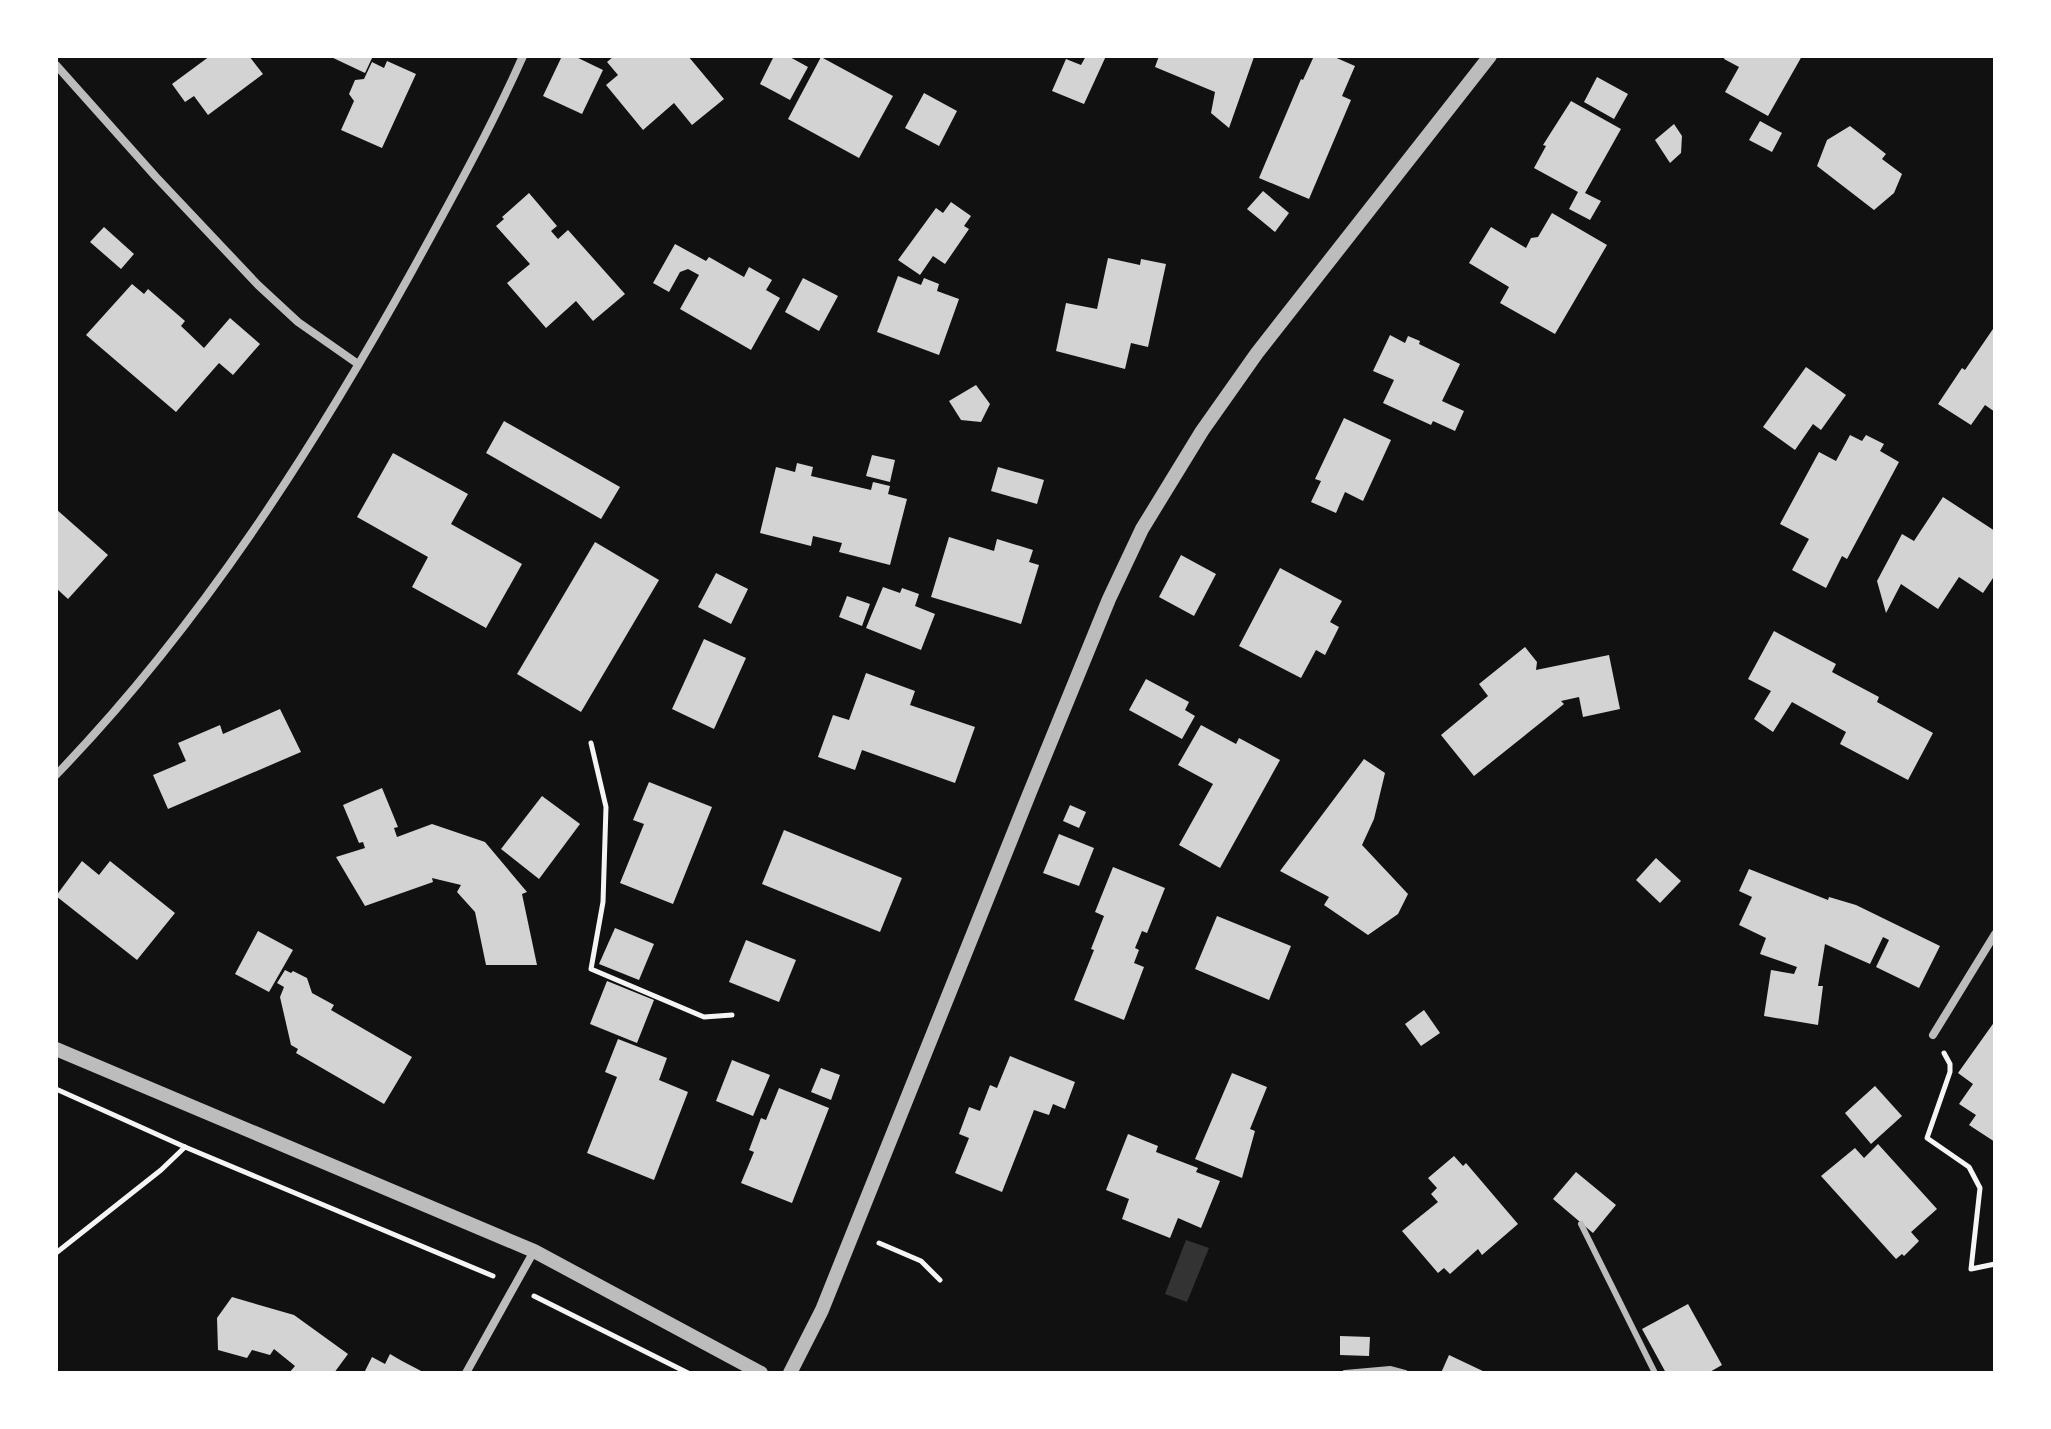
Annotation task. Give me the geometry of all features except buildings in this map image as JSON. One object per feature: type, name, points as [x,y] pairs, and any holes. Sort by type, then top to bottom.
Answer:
[{"type":"street","points":[[56,775],[140,681],[249,538],[358,364],[492,126],[523,56]]},
{"type":"street","points":[[790,1373],[827,1297],[1109,599],[1142,529],[1202,431],[1257,353],[1490,56]]},
{"type":"street","points":[[56,65],[258,285],[298,322],[358,364]]},
{"type":"street","points":[[1933,1035],[1995,934]]},
{"type":"street","points":[[56,1049],[534,1251],[761,1373]]},
{"type":"street","points":[[466,1373],[534,1251]]},
{"type":"lane","points":[[1581,1224],[1655,1373]]},
{"type":"lane","points":[[1345,1373],[1390,1369],[1405,1373]]},
{"type":"path","points":[[591,743],[606,807],[603,902],[591,969],[704,1017],[732,1015]]},
{"type":"path","points":[[1950,1072],[1927,1138],[1969,1167],[1980,1188],[1971,1269],[1995,1264]]},
{"type":"path","points":[[56,1089],[185,1147],[513,1285],[688,1373]]},
{"type":"path","points":[[56,1253],[161,1170],[185,1147]]},
{"type":"path","points":[[878,1242],[921,1261],[940,1280]]},
{"type":"shaded area","points":[[1186,1240],[1209,1248],[1187,1302],[1165,1294]]}]
